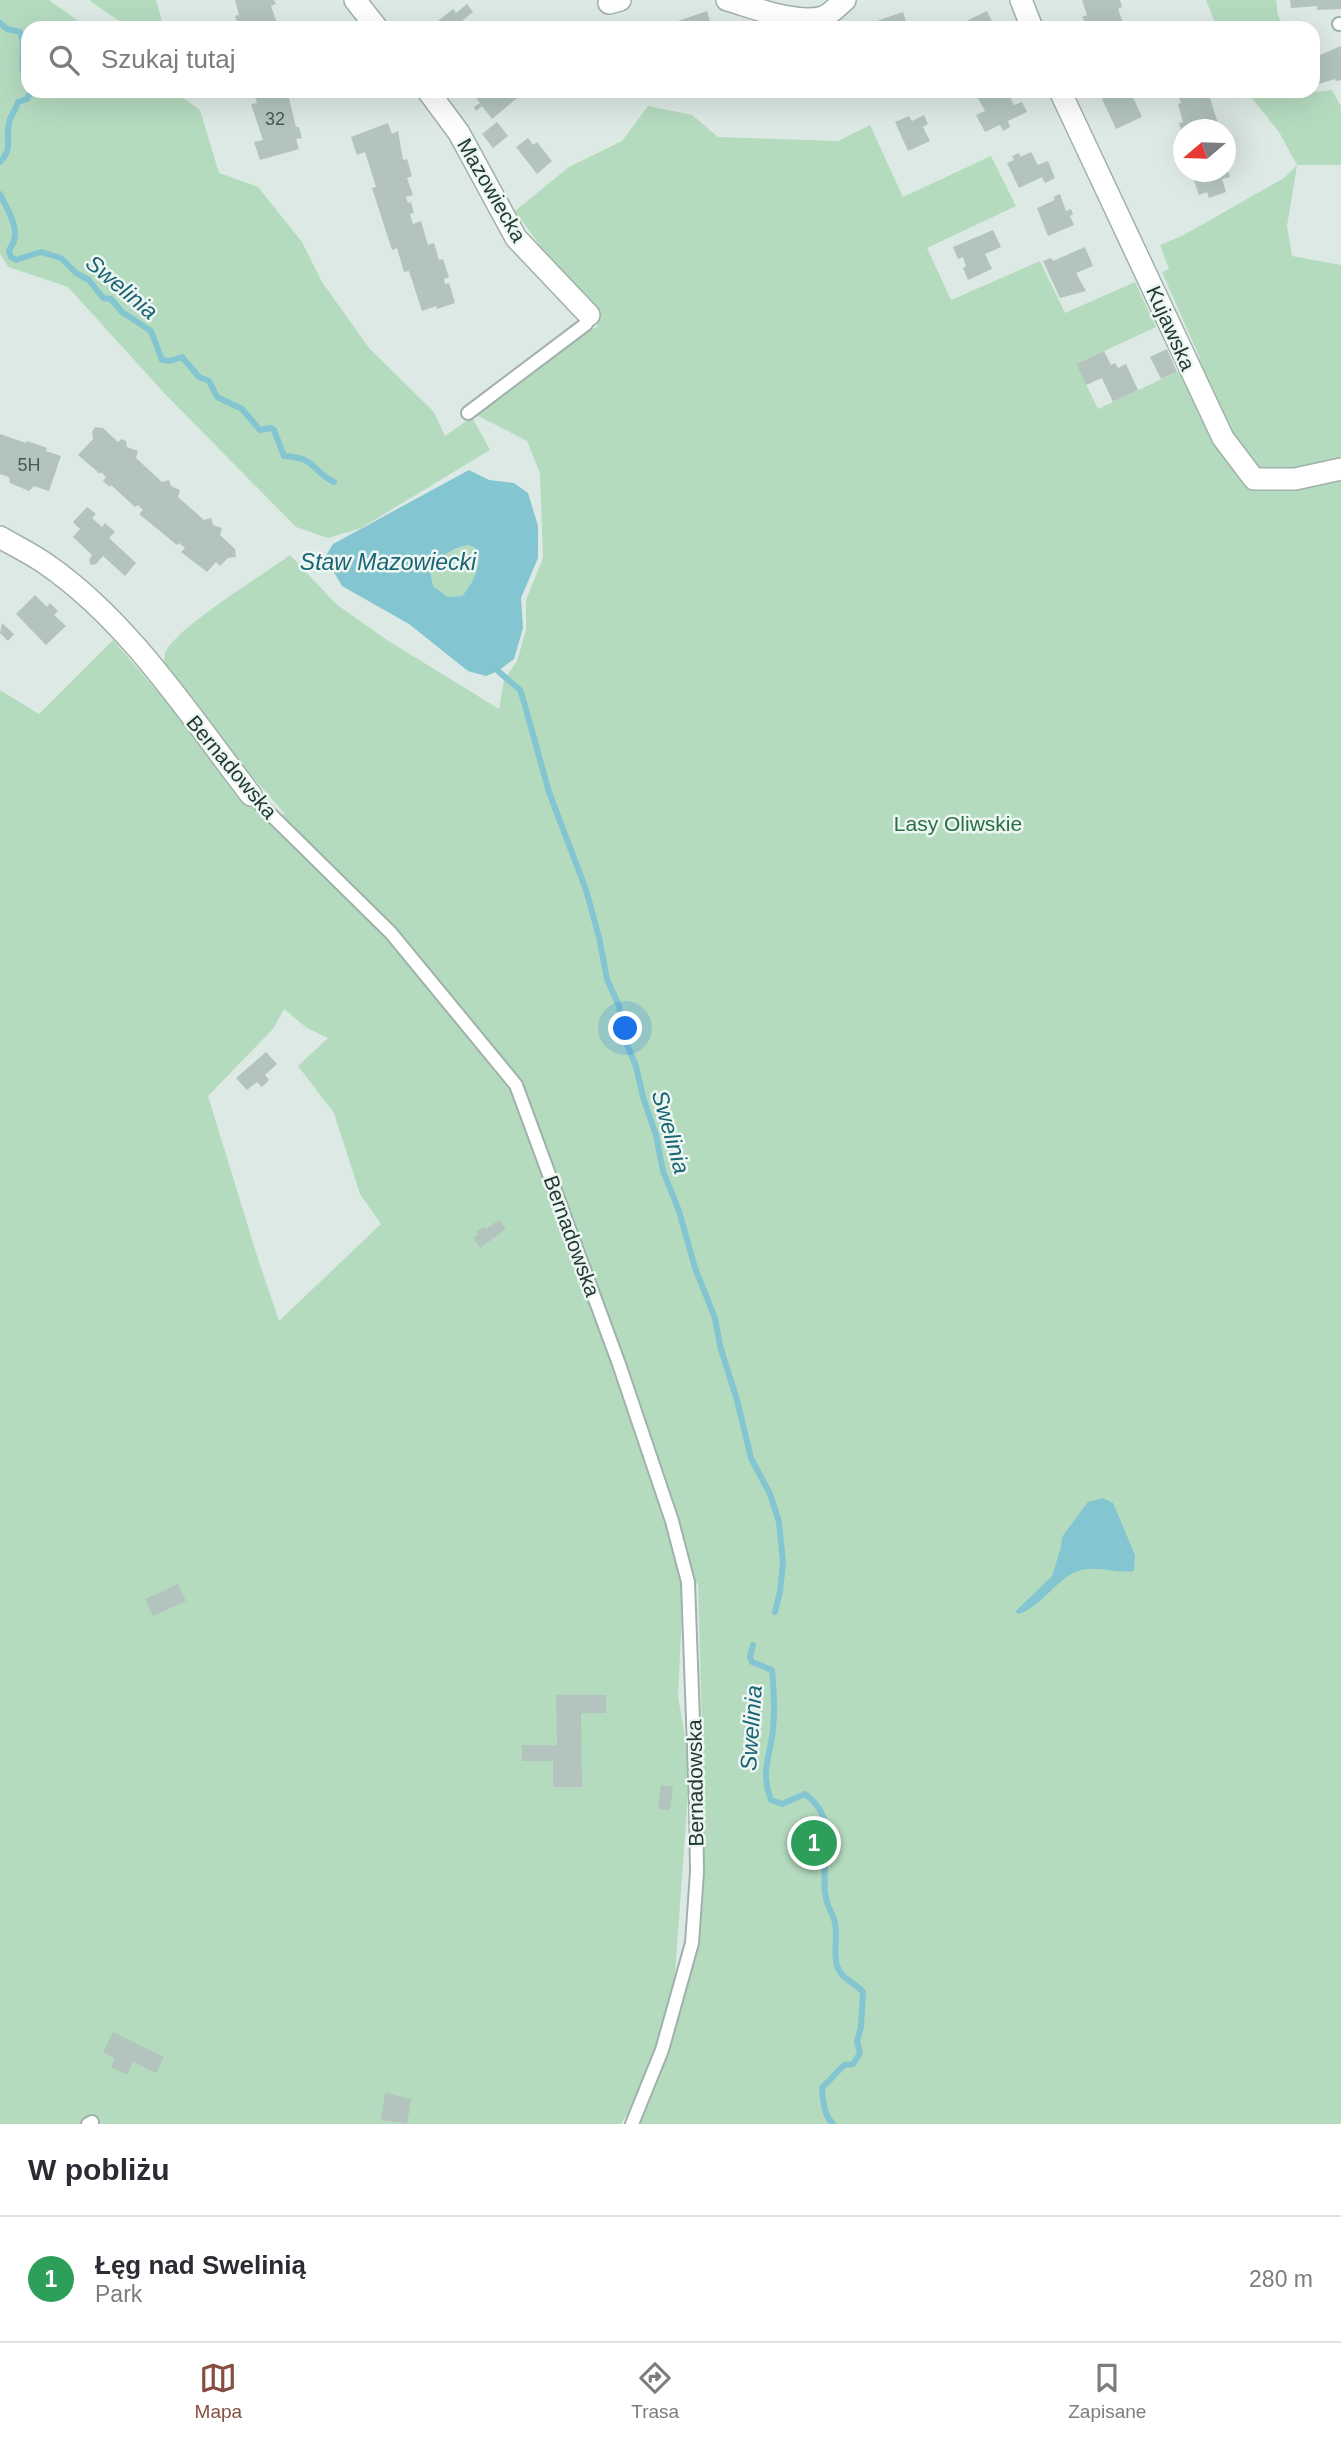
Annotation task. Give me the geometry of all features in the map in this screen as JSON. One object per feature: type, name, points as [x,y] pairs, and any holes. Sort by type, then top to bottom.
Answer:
[{"type":"street","points":[[355,0],[372,21]]},
{"type":"street","points":[[727,0],[784,16],[803,18],[824,17],[845,0]]},
{"type":"street","points":[[1021,0],[1029,21]]},
{"type":"street","name":"Mazowiecka","points":[[433,98],[459,133],[516,238],[589,316]]},
{"type":"street","name":"Kujawska","points":[[1062,98],[1223,438],[1254,479],[1295,479],[1341,469]]},
{"type":"street","name":"Bernadowska","points":[[0,537],[47,564],[93,603],[138,649],[251,795]]},
{"type":"lane","points":[[468,413],[586,324],[589,316]]},
{"type":"lane","name":"Bernadowska","points":[[251,795],[391,933],[516,1084],[615,1352],[672,1521],[688,1582],[697,1872],[692,1943],[662,2050],[632,2124]]},
{"type":"green space","points":[[0,0],[49,0],[78,21],[21,21],[21,98],[184,98],[200,110],[219,173],[258,187],[302,242],[322,282],[369,348],[434,412],[445,436],[472,417],[490,450],[361,528],[328,538],[296,527],[165,394],[68,287],[8,267],[0,253]]},
{"type":"green space","points":[[89,0],[156,0],[162,21],[119,21]]},
{"type":"green space","points":[[1206,0],[1276,0],[1280,21],[1214,21]]},
{"type":"green space","points":[[1332,90],[1341,106],[1341,165],[1297,165],[1279,132],[1252,98],[1320,98],[1320,92]]},
{"type":"green space","name":"Lasy Oliwskie","points":[[648,106],[692,115],[718,137],[838,141],[870,125],[903,197],[991,156],[1016,206],[927,248],[951,300],[1040,261],[1065,313],[1135,282],[1156,327],[1076,364],[1098,409],[1177,372],[1200,358],[1162,272],[1169,269],[1160,245],[1182,236],[1284,178],[1297,165],[1287,226],[1292,256],[1341,265],[1341,2124],[635,2124],[652,2094],[684,1989],[703,1762],[698,1584],[684,1573],[678,1696],[690,1767],[674,1988],[642,2089],[621,2124],[0,2124],[0,690],[39,714],[113,640],[263,818],[285,814],[169,682],[164,658],[174,640],[187,628],[290,555],[336,604],[387,640],[499,709],[504,680],[517,661],[526,630],[526,600],[543,558],[540,473],[527,441],[474,414],[518,377],[598,326],[515,211],[569,167],[622,141]],"holes":[[[284,1009],[307,1028],[328,1038],[298,1066],[334,1113],[360,1194],[381,1224],[279,1321],[208,1096],[273,1029]]]},
{"type":"green space","points":[[468,545],[474,546],[478,552],[475,576],[462,596],[448,597],[433,586],[430,571],[446,554]]},
{"type":"water","name":"Staw Mazowiecki","points":[[469,470],[489,480],[514,483],[528,493],[538,526],[538,558],[521,598],[523,628],[514,659],[486,676],[468,671],[409,624],[342,586],[325,557],[333,544]],"holes":[[[468,545],[474,547],[479,558],[477,570],[462,596],[448,597],[433,586],[430,570],[437,561],[457,548]]]},
{"type":"water","points":[[1103,1498],[1113,1503],[1135,1555],[1134,1571],[1081,1570],[1066,1578],[1027,1610],[1019,1614],[1015,1612],[1052,1576],[1062,1537],[1088,1502]]},
{"type":"building","points":[[235,0],[274,0],[276,4],[271,6],[276,21],[237,21],[235,16],[239,15]]},
{"type":"building","points":[[1082,0],[1120,0],[1122,7],[1118,9],[1122,21],[1084,21],[1082,17],[1087,15]]},
{"type":"building","points":[[1290,0],[1341,0],[1341,9],[1317,10],[1317,6],[1291,8]]},
{"type":"building","points":[[467,4],[473,12],[462,21],[438,21],[453,9],[456,13]]},
{"type":"building","points":[[707,11],[710,21],[678,21]]},
{"type":"building","points":[[987,11],[992,21],[966,21]]},
{"type":"building","points":[[903,12],[906,21],[877,21]]},
{"type":"building","points":[[1341,46],[1341,80],[1320,84],[1320,55]]},
{"type":"building","points":[[255,98],[289,98],[296,127],[299,127],[302,138],[296,139],[299,149],[260,160],[254,142],[263,140],[251,104],[257,103]]},
{"type":"building","points":[[476,98],[517,98],[492,119],[482,106],[476,111],[474,107],[480,103]]},
{"type":"building","points":[[978,98],[1010,98],[1014,105],[1022,102],[1027,112],[1008,121],[1010,127],[1003,131],[1000,125],[985,132],[976,115],[985,111]]},
{"type":"building","points":[[1133,98],[1142,117],[1116,129],[1102,99]]},
{"type":"building","points":[[1179,98],[1210,98],[1217,119],[1182,119],[1178,104],[1181,103]]},
{"type":"building","points":[[924,115],[928,124],[923,127],[930,141],[908,151],[895,122],[909,116],[912,121]]},
{"type":"building","points":[[497,122],[508,136],[493,148],[482,134]]},
{"type":"building","points":[[388,123],[392,134],[398,131],[403,160],[407,159],[412,176],[407,178],[413,195],[406,197],[408,203],[411,202],[414,213],[410,214],[413,224],[421,221],[428,245],[434,243],[439,260],[443,259],[449,277],[444,279],[445,284],[449,283],[455,303],[437,309],[436,306],[422,311],[409,271],[404,272],[397,248],[392,250],[372,188],[376,187],[365,152],[357,155],[351,137]]},
{"type":"building","points":[[528,138],[533,145],[537,142],[552,161],[537,174],[516,147]]},
{"type":"building","points":[[1031,152],[1038,165],[1048,161],[1055,178],[1045,183],[1042,177],[1019,188],[1007,163],[1014,160],[1012,156],[1019,153],[1020,157]]},
{"type":"building","points":[[1194,182],[1223,182],[1226,192],[1209,198],[1207,192],[1199,195]]},
{"type":"building","points":[[1060,194],[1066,211],[1071,209],[1073,214],[1070,216],[1074,225],[1048,236],[1037,208],[1055,200],[1053,197]]},
{"type":"building","points":[[993,230],[1001,247],[985,254],[992,269],[968,280],[963,268],[966,266],[963,257],[958,259],[953,247]]},
{"type":"building","points":[[1085,247],[1093,266],[1076,273],[1086,291],[1060,298],[1043,261],[1051,258],[1053,261]]},
{"type":"building","points":[[1167,349],[1177,372],[1161,379],[1150,357]]},
{"type":"building","points":[[1104,351],[1111,365],[1115,363],[1118,368],[1126,364],[1138,390],[1113,402],[1102,378],[1086,385],[1076,364]]},
{"type":"building","points":[[95,427],[103,428],[118,442],[122,439],[126,441],[127,447],[138,451],[136,458],[162,482],[169,480],[171,486],[180,490],[178,497],[204,520],[211,518],[213,525],[222,528],[220,535],[235,549],[236,557],[228,558],[220,566],[216,562],[207,572],[181,552],[185,548],[179,543],[177,545],[139,514],[143,510],[138,505],[135,507],[103,481],[106,477],[78,455],[93,439],[92,432]]},
{"type":"building","points":[[0,434],[39,445],[47,448],[46,451],[61,456],[49,491],[34,486],[29,491],[10,483],[9,477],[0,474]]},
{"type":"building","points":[[87,507],[96,514],[92,518],[102,527],[105,523],[115,532],[109,538],[136,563],[125,576],[103,556],[96,564],[91,565],[89,560],[92,555],[73,537],[80,529],[73,522]]},
{"type":"building","points":[[35,595],[47,607],[50,603],[58,611],[54,615],[66,626],[46,645],[16,614]]},
{"type":"building","points":[[2,623],[14,634],[8,641],[0,633]]},
{"type":"building","points":[[266,1052],[277,1064],[265,1075],[269,1080],[262,1087],[257,1082],[247,1090],[236,1078]]},
{"type":"building","points":[[499,1220],[506,1229],[480,1248],[473,1238],[478,1235],[476,1232]]},
{"type":"building","points":[[178,1584],[186,1601],[153,1616],[145,1599]]},
{"type":"building","points":[[556,1695],[606,1695],[606,1713],[581,1713],[582,1787],[553,1787],[553,1761],[522,1761],[522,1745],[557,1745]]},
{"type":"building","points":[[661,1785],[673,1787],[670,1810],[658,1809]]},
{"type":"building","points":[[113,2032],[164,2057],[156,2073],[133,2062],[127,2075],[111,2067],[115,2058],[103,2052]]},
{"type":"building","points":[[385,2093],[411,2099],[407,2124],[381,2120]]},
{"type":"waterway","name":"Swelinia","points":[[0,23],[7,29],[20,32],[21,36]]},
{"type":"waterway","name":"Swelinia","points":[[0,162],[7,152],[11,118],[18,102],[28,98]]},
{"type":"waterway","name":"Swelinia","points":[[0,194],[15,229],[14,241],[9,251],[11,257],[16,260],[41,252],[61,258],[76,273],[89,280],[103,298],[111,299],[122,312],[151,331],[162,360],[170,361],[182,357],[199,377],[209,381],[217,397],[242,409],[260,430],[274,430],[284,456],[308,462],[334,482]]},
{"type":"waterway","name":"Swelinia","points":[[498,671],[520,690],[524,702],[549,792],[586,890],[607,979],[619,1006],[623,1035],[636,1066],[656,1135],[663,1171],[679,1211],[695,1268],[715,1318],[720,1346],[751,1458],[770,1494],[779,1522],[783,1563],[775,1612]]},
{"type":"waterway","name":"Swelinia","points":[[753,1645],[750,1657],[752,1662],[772,1670],[774,1723],[766,1772],[771,1800],[782,1804],[805,1794],[823,1817],[827,1843],[824,1884],[835,1923],[837,1966],[845,1978],[863,1992],[861,2027],[857,2041],[860,2053],[853,2064],[844,2065],[822,2088],[826,2112],[833,2124]]},
{"type":"place","name":"Łęg nad Swelinią","points":[[814,1843]]}]
